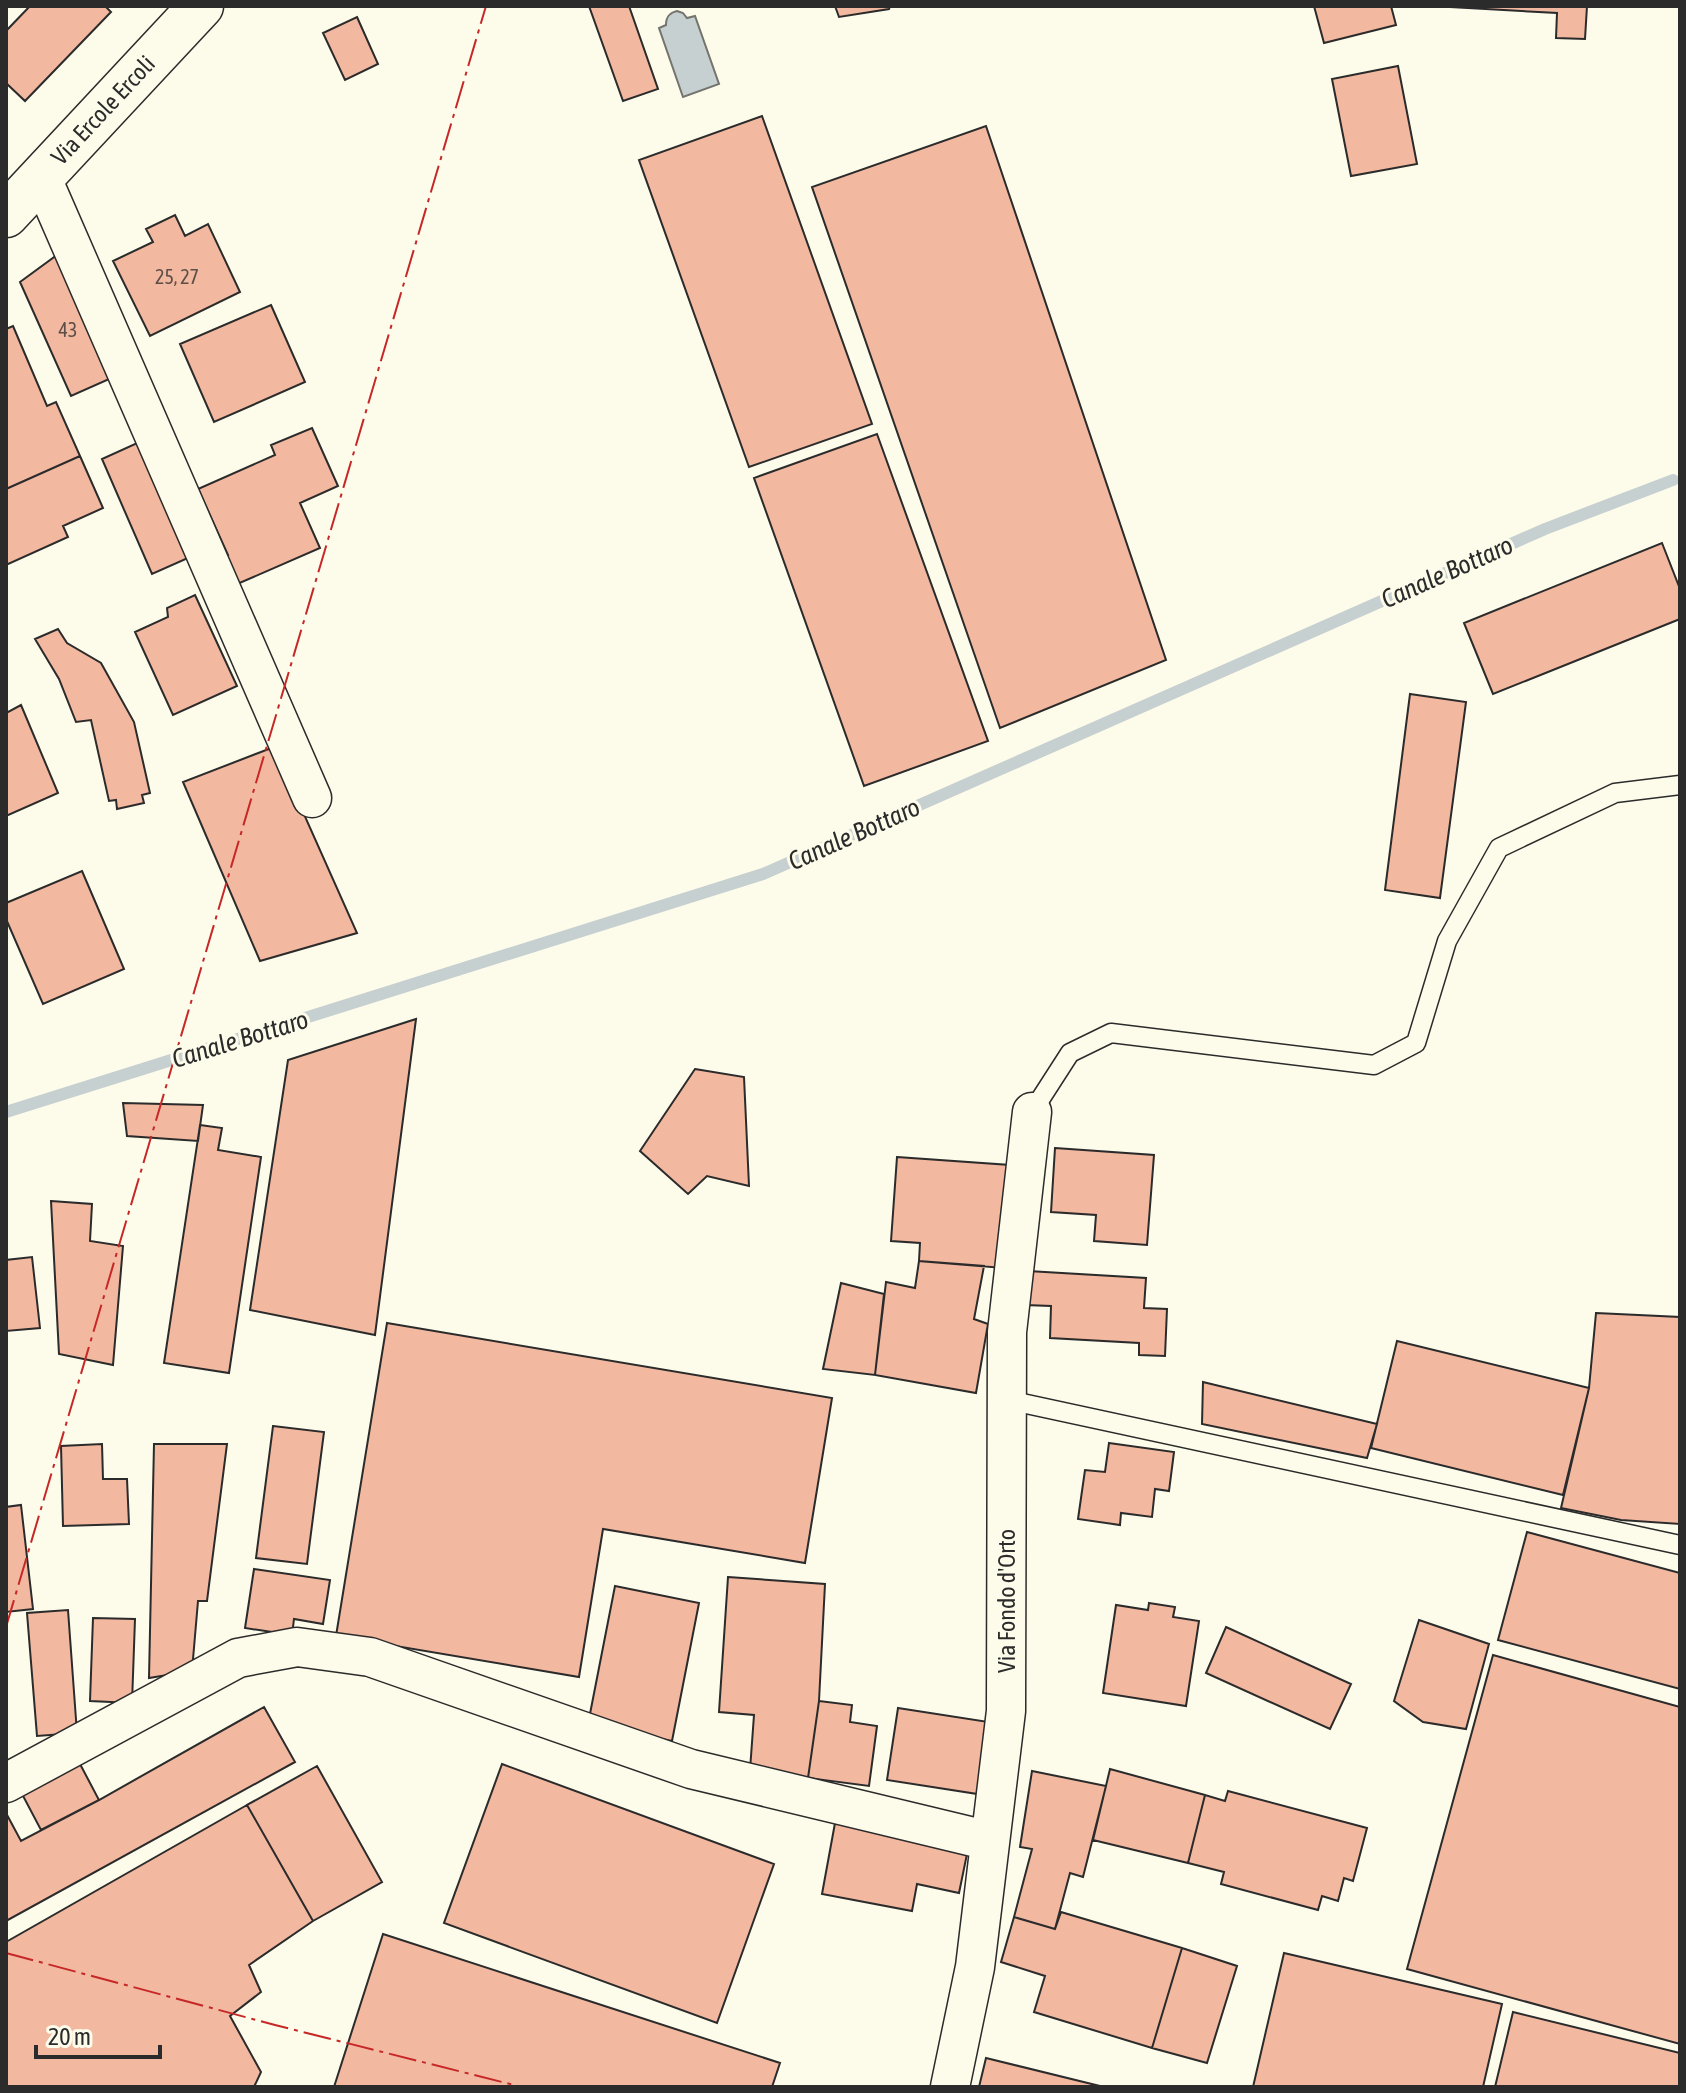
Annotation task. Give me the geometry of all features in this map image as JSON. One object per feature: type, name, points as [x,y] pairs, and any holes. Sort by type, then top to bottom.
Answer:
[{"type":"street","name":"Via Ercole Ercoli","points":[[6,215],[201,6]]},
{"type":"street","points":[[41,176],[312,798]]},
{"type":"street","name":"Via Fondo d'Orto","points":[[950,2087],[975,1967],[1006,1711],[1007,1332],[1032,1112]]},
{"type":"street","points":[[6,1783],[238,1658],[297,1647],[370,1657],[691,1769],[990,1841]]},
{"type":"lane","points":[[1032,1112],[1070,1053],[1111,1033],[1374,1065],[1416,1043],[1447,941],[1499,848],[1615,793],[1680,785]]},
{"type":"lane","points":[[1008,1400],[1680,1545]]},
{"type":"shaded area","points":[[677,11],[687,18],[695,16],[719,84],[683,97],[659,28],[666,25],[668,16]]},
{"type":"building","points":[[30,6],[105,6],[111,12],[25,101],[6,83],[6,31]]},
{"type":"building","points":[[589,6],[629,6],[658,89],[623,101]]},
{"type":"building","points":[[835,6],[890,6],[889,9],[839,17]]},
{"type":"building","points":[[1314,6],[1391,6],[1396,25],[1324,43]]},
{"type":"building","points":[[1432,6],[1587,6],[1585,39],[1556,38],[1557,13]]},
{"type":"building","points":[[357,17],[378,64],[345,80],[323,33]]},
{"type":"building","points":[[1398,66],[1417,164],[1351,176],[1332,79]]},
{"type":"building","points":[[762,116],[872,424],[749,467],[639,160]]},
{"type":"building","points":[[986,126],[1166,660],[1000,728],[812,187]]},
{"type":"building","points":[[175,215],[185,236],[208,224],[240,292],[150,336],[113,261],[153,242],[146,229]]},
{"type":"building","points":[[61,252],[116,376],[71,396],[20,282]]},
{"type":"building","points":[[271,305],[305,382],[214,422],[180,344]]},
{"type":"building","points":[[13,326],[47,406],[56,402],[80,456],[6,489],[6,329]]},
{"type":"building","points":[[312,428],[338,486],[300,503],[320,548],[235,585],[222,558],[228,555],[198,489],[275,455],[271,445]]},
{"type":"building","points":[[877,434],[988,741],[864,786],[754,478]]},
{"type":"building","points":[[146,439],[197,554],[152,574],[102,459]]},
{"type":"building","points":[[80,456],[103,508],[63,526],[68,537],[6,565],[6,489]]},
{"type":"building","points":[[1662,543],[1680,589],[1680,619],[1493,694],[1464,623]]},
{"type":"building","points":[[195,595],[237,686],[173,715],[135,632],[168,617],[167,608]]},
{"type":"building","points":[[58,629],[67,643],[101,663],[134,722],[150,793],[142,795],[144,803],[117,809],[116,800],[109,801],[91,720],[76,722],[59,679],[35,639]]},
{"type":"building","points":[[1410,694],[1466,702],[1440,898],[1385,890]]},
{"type":"building","points":[[21,705],[58,793],[6,816],[6,713]]},
{"type":"building","points":[[274,747],[357,933],[260,961],[183,782]]},
{"type":"building","points":[[82,871],[124,969],[43,1004],[6,919],[6,903]]},
{"type":"building","points":[[416,1019],[375,1335],[250,1310],[288,1060]]},
{"type":"building","points":[[695,1069],[744,1077],[749,1186],[707,1176],[688,1194],[640,1151]]},
{"type":"building","points":[[123,1103],[203,1105],[198,1141],[127,1136]]},
{"type":"building","points":[[200,1125],[222,1128],[218,1150],[261,1157],[229,1373],[164,1363]]},
{"type":"building","points":[[1055,1148],[1154,1155],[1147,1245],[1094,1241],[1096,1215],[1051,1212]]},
{"type":"building","points":[[897,1157],[1010,1165],[1003,1268],[919,1261],[920,1243],[891,1241]]},
{"type":"building","points":[[51,1201],[92,1204],[90,1241],[123,1246],[113,1365],[59,1354]]},
{"type":"building","points":[[32,1257],[40,1328],[6,1331],[6,1260]]},
{"type":"building","points":[[919,1261],[984,1266],[974,1319],[988,1324],[976,1393],[875,1375],[886,1282],[915,1288]]},
{"type":"building","points":[[1028,1271],[1146,1278],[1144,1308],[1167,1309],[1165,1356],[1139,1355],[1139,1343],[1050,1338],[1051,1306],[1025,1305]]},
{"type":"building","points":[[841,1283],[884,1294],[875,1375],[823,1369]]},
{"type":"building","points":[[1596,1313],[1680,1317],[1680,1524],[1621,1520],[1561,1508],[1589,1388]]},
{"type":"building","points":[[387,1323],[832,1398],[805,1563],[603,1529],[579,1677],[336,1636]]},
{"type":"building","points":[[1397,1341],[1589,1388],[1563,1495],[1371,1448]]},
{"type":"building","points":[[1203,1382],[1377,1424],[1367,1458],[1202,1424]]},
{"type":"building","points":[[273,1426],[324,1432],[307,1564],[256,1558]]},
{"type":"building","points":[[1109,1443],[1174,1452],[1169,1491],[1155,1489],[1152,1517],[1121,1513],[1120,1525],[1078,1519],[1085,1470],[1105,1472]]},
{"type":"building","points":[[102,1444],[103,1479],[127,1479],[129,1524],[63,1526],[61,1446]]},
{"type":"building","points":[[154,1444],[227,1444],[207,1601],[198,1601],[192,1671],[149,1678]]},
{"type":"building","points":[[21,1505],[33,1609],[6,1612],[6,1507]]},
{"type":"building","points":[[1527,1532],[1680,1573],[1680,1689],[1498,1640]]},
{"type":"building","points":[[254,1569],[330,1580],[323,1624],[294,1619],[292,1635],[245,1628]]},
{"type":"building","points":[[728,1577],[825,1584],[819,1701],[808,1778],[750,1770],[754,1715],[719,1712]]},
{"type":"building","points":[[615,1586],[699,1603],[672,1741],[588,1724]]},
{"type":"building","points":[[1149,1603],[1175,1607],[1173,1617],[1199,1621],[1186,1706],[1103,1693],[1116,1605],[1148,1610]]},
{"type":"building","points":[[68,1610],[77,1733],[37,1736],[27,1613]]},
{"type":"building","points":[[93,1618],[135,1619],[132,1703],[90,1701]]},
{"type":"building","points":[[1419,1620],[1489,1644],[1466,1729],[1423,1722],[1394,1701]]},
{"type":"building","points":[[1226,1627],[1351,1684],[1330,1729],[1206,1673]]},
{"type":"building","points":[[1493,1655],[1680,1707],[1680,2044],[1407,1969]]},
{"type":"building","points":[[819,1701],[852,1705],[850,1722],[877,1726],[869,1786],[808,1778]]},
{"type":"building","points":[[264,1707],[295,1762],[6,1921],[6,1813],[21,1841]]},
{"type":"building","points":[[898,1708],[995,1723],[984,1795],[887,1780]]},
{"type":"building","points":[[80,1764],[99,1800],[41,1830],[22,1794]]},
{"type":"building","points":[[502,1764],[774,1864],[717,2023],[444,1923]]},
{"type":"building","points":[[317,1766],[382,1882],[313,1921],[247,1805]]},
{"type":"building","points":[[1110,1769],[1205,1795],[1188,1863],[1093,1840]]},
{"type":"building","points":[[1032,1771],[1106,1786],[1083,1877],[1070,1873],[1055,1929],[1014,1917],[1032,1849],[1020,1847]]},
{"type":"building","points":[[1228,1791],[1367,1828],[1353,1881],[1344,1878],[1338,1901],[1322,1896],[1318,1910],[1221,1884],[1224,1872],[1188,1863],[1205,1795],[1225,1801]]},
{"type":"building","points":[[247,1805],[313,1921],[249,1965],[261,1992],[230,2016],[261,2072],[254,2087],[6,2087],[6,1942]]},
{"type":"building","points":[[835,1823],[968,1849],[959,1893],[917,1884],[912,1911],[822,1894]]},
{"type":"building","points":[[1061,1912],[1182,1948],[1152,2048],[1034,2012],[1045,1976],[1001,1962],[1014,1917],[1055,1929]]},
{"type":"building","points":[[383,1934],[780,2063],[772,2087],[334,2087]]},
{"type":"building","points":[[1182,1948],[1237,1966],[1207,2063],[1152,2048]]},
{"type":"building","points":[[1284,1953],[1502,2004],[1483,2087],[1253,2087]]},
{"type":"building","points":[[1513,2012],[1680,2053],[1680,2087],[1495,2087]]},
{"type":"building","points":[[986,2058],[1104,2087],[979,2087]]},
{"type":"waterway","name":"Canale Bottaro","points":[[6,1112],[763,874],[1545,529],[1673,480]]},
{"type":"power","points":[[6,1627],[486,6]]},
{"type":"power","points":[[6,1953],[522,2087]]}]
